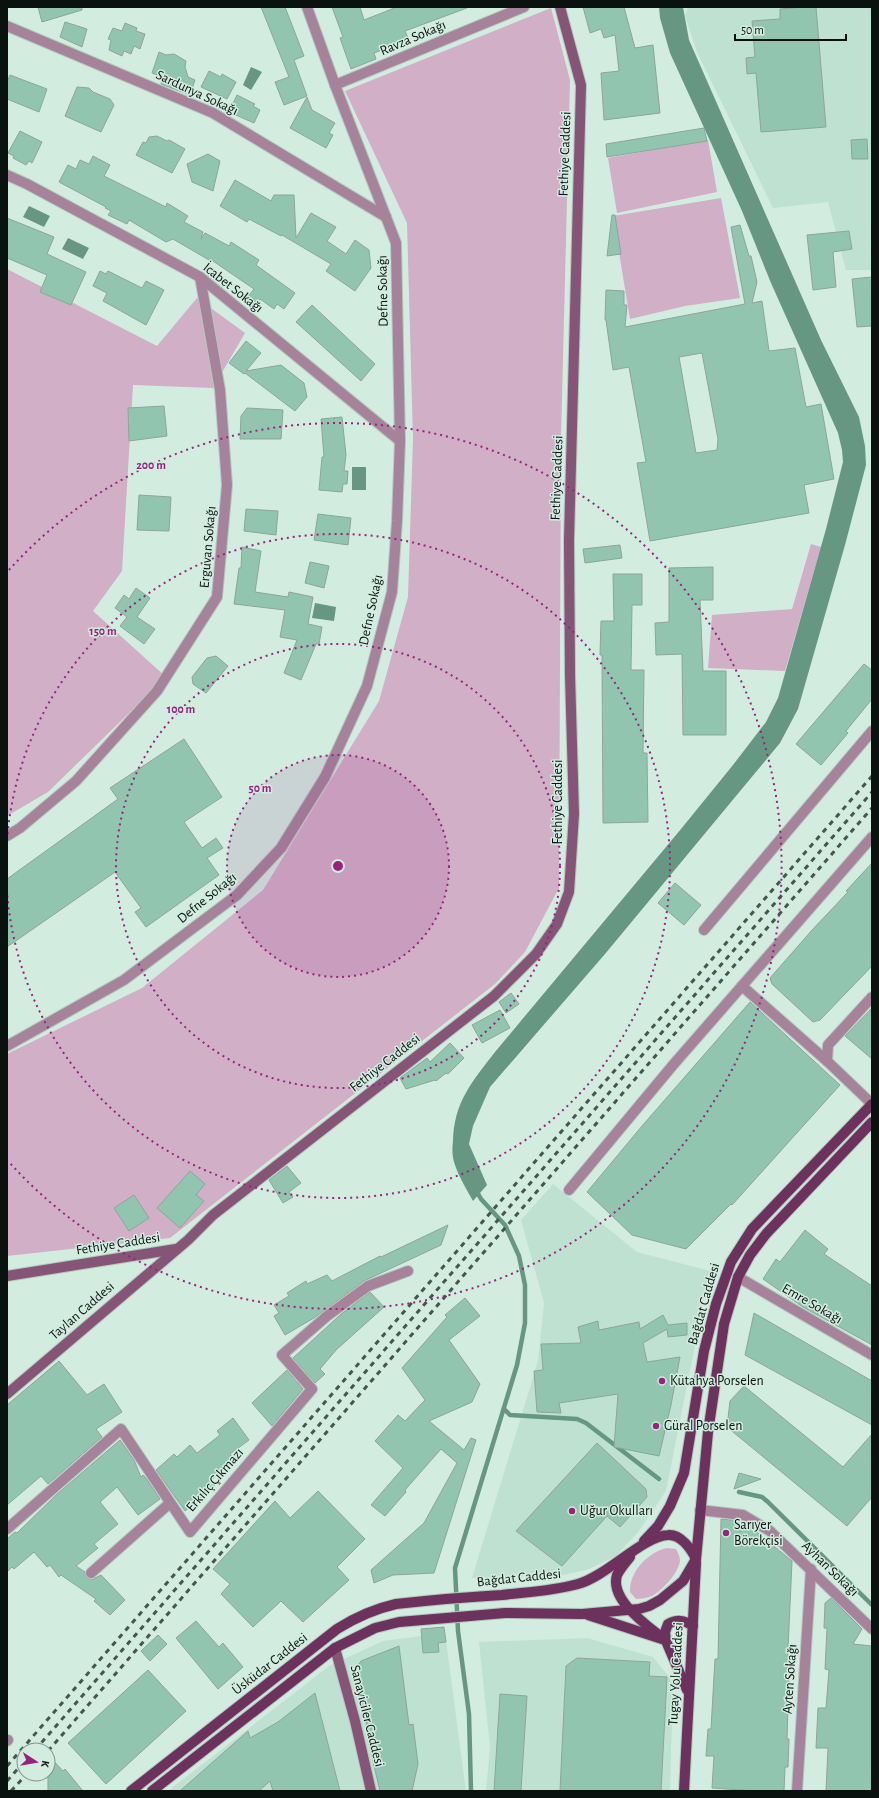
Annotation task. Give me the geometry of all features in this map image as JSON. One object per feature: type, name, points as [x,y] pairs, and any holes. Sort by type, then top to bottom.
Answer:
[{"type":"main road","name":"Bağdat Caddesi","points":[[631,1610],[619,1594],[616,1582],[619,1572],[636,1549],[658,1526],[678,1490],[684,1472],[704,1351],[716,1304],[730,1262],[752,1229],[872,1104]]},
{"type":"main road","name":"Bağdat Caddesi","points":[[444,1618],[505,1613],[582,1614],[631,1610],[649,1606],[669,1594],[683,1581],[696,1559],[708,1432],[724,1324],[738,1277],[750,1255],[766,1234],[872,1122]]},
{"type":"main road","name":"Bağdat Caddesi","points":[[443,1600],[539,1592],[579,1584],[601,1574],[636,1549],[658,1536],[669,1534],[681,1540],[690,1548],[696,1559]]},
{"type":"main road","name":"Tugay Yolu Caddesi","points":[[684,1791],[696,1559]]},
{"type":"main road","name":"Üsküdar Caddesi","points":[[131,1791],[337,1629],[358,1616],[377,1608],[396,1604],[443,1600]]},
{"type":"main road","points":[[631,1610],[666,1641]]},
{"type":"main road","points":[[582,1614],[666,1641]]},
{"type":"main road","name":"Üsküdar Caddesi","points":[[152,1791],[336,1648],[362,1634],[388,1624],[444,1618]]},
{"type":"main road","points":[[689,1694],[666,1641],[665,1632],[668,1624],[673,1621],[684,1621],[693,1626]]},
{"type":"street","name":"Defne Sokağı","points":[[7,1046],[124,980],[237,895],[281,848],[325,777],[367,686],[392,592],[397,521],[400,441],[396,243],[335,85],[307,7]]},
{"type":"street","name":"Ravza Sokağı","points":[[335,85],[524,7]]},
{"type":"street","name":"Fethiye Caddesi","points":[[7,1276],[176,1249],[214,1215],[494,996],[536,954],[557,924],[569,892],[574,814],[570,675],[570,540],[581,85],[560,7]]},
{"type":"street","name":"Sardunya Sokağı","points":[[7,26],[213,113],[386,217]]},
{"type":"street","name":"İcabet Sokağı","points":[[7,175],[27,184],[200,277],[400,441]]},
{"type":"street","name":"Erguvan Sokağı","points":[[7,836],[20,828],[76,781],[157,691],[217,597],[227,485],[220,390],[200,277]]},
{"type":"street","points":[[704,930],[872,731]]},
{"type":"street","points":[[569,1190],[742,986],[872,838]]},
{"type":"street","points":[[742,986],[827,1061],[872,1104]]},
{"type":"street","points":[[827,1061],[828,1045],[872,997]]},
{"type":"street","name":"Taylan Caddesi","points":[[7,1394],[176,1249]]},
{"type":"street","name":"Erkılıç Çıkmazı","points":[[7,1530],[121,1429],[190,1532],[312,1389],[282,1355],[327,1316],[368,1286],[408,1272]]},
{"type":"street","name":"Emre Sokağı","points":[[738,1277],[872,1355]]},
{"type":"street","points":[[91,1573],[170,1504]]},
{"type":"street","name":"Ayhan Sokağı","points":[[700,1510],[743,1515],[770,1531],[872,1629]]},
{"type":"street","name":"Ayten Sokağı","points":[[797,1791],[811,1569]]},
{"type":"street","name":"Sanayiciler Caddesi","points":[[336,1648],[371,1791]]},
{"type":"shaded area","points":[[659,7],[683,7],[689,40],[821,340],[859,417],[865,446],[866,465],[845,545],[798,709],[780,743],[605,954],[490,1087],[473,1126],[469,1144],[487,1185],[473,1201],[457,1170],[452,1153],[454,1127],[466,1093],[495,1052],[681,829],[766,722],[778,698],[826,529],[843,462],[838,433],[771,283],[742,211],[670,53],[660,18]]},
{"type":"shaded area","points":[[688,7],[872,7],[872,270],[846,270],[828,202],[773,208],[697,52],[685,16]]},
{"type":"shaded area","points":[[551,8],[570,80],[561,437],[559,888],[525,952],[495,984],[170,1238],[7,1256],[7,1054],[142,988],[263,890],[379,701],[408,597],[413,439],[407,223],[345,91]]},
{"type":"shaded area","points":[[251,67],[262,72],[251,90],[243,85]]},
{"type":"shaded area","points":[[708,140],[717,192],[617,213],[608,158]]},
{"type":"shaded area","points":[[721,198],[740,298],[685,306],[630,319],[613,216]]},
{"type":"shaded area","points":[[29,206],[50,216],[44,227],[23,217]]},
{"type":"shaded area","points":[[68,238],[89,248],[83,259],[62,249]]},
{"type":"shaded area","points":[[7,269],[157,346],[197,298],[245,333],[213,388],[133,385],[122,571],[93,611],[166,677],[48,792],[7,816]]},
{"type":"shaded area","points":[[352,467],[366,467],[366,490],[352,490]]},
{"type":"shaded area","points":[[811,544],[821,547],[785,671],[708,668],[712,615],[792,609]]},
{"type":"shaded area","points":[[315,603],[336,607],[334,621],[312,618]]},
{"type":"shaded area","points":[[553,1184],[637,1252],[714,1272],[705,1295],[666,1491],[639,1531],[616,1556],[589,1569],[564,1575],[472,1578],[538,1361],[544,1303],[521,1220]]},
{"type":"shaded area","points":[[667,1548],[676,1549],[679,1555],[680,1561],[676,1571],[665,1586],[652,1596],[636,1599],[630,1592],[636,1570],[647,1558],[660,1550]]},
{"type":"shaded area","points":[[445,1633],[466,1791],[168,1791],[329,1666],[383,1641]]},
{"type":"shaded area","points":[[587,1638],[653,1657],[673,1682],[670,1791],[486,1791],[490,1747],[479,1642]]},
{"type":"building","points":[[38,7],[82,7],[82,10],[42,22]]},
{"type":"building","points":[[261,7],[285,7],[304,56],[294,60],[307,96],[284,105],[275,82],[289,77]]},
{"type":"building","points":[[332,7],[360,7],[364,20],[397,7],[467,8],[405,31],[409,40],[374,53],[376,59],[351,69],[340,38],[343,37]]},
{"type":"building","points":[[583,7],[624,7],[635,48],[653,45],[660,113],[604,120],[601,73],[619,71],[615,35],[604,38],[601,29],[590,33]]},
{"type":"building","points":[[816,7],[826,127],[761,132],[756,73],[747,74],[746,58],[755,57],[752,21],[780,19],[780,9]]},
{"type":"building","points":[[65,22],[87,29],[82,47],[60,37]]},
{"type":"building","points":[[125,23],[137,28],[136,31],[145,34],[140,49],[134,46],[131,54],[124,51],[122,56],[109,50],[111,40],[108,39],[113,28],[122,31]]},
{"type":"building","points":[[159,52],[166,55],[174,54],[186,61],[185,67],[188,77],[195,80],[190,95],[161,84],[163,77],[152,73]]},
{"type":"building","points":[[209,71],[221,77],[222,74],[236,82],[227,99],[201,87]]},
{"type":"building","points":[[10,75],[47,89],[39,112],[7,99],[7,82]]},
{"type":"building","points":[[77,87],[89,88],[93,92],[110,99],[114,105],[101,132],[65,116]]},
{"type":"building","points":[[237,95],[255,104],[253,106],[260,110],[254,123],[229,112]]},
{"type":"building","points":[[307,97],[312,110],[335,123],[329,133],[333,135],[326,148],[290,128]]},
{"type":"building","points":[[704,128],[707,141],[607,157],[606,144]]},
{"type":"building","points":[[20,131],[42,142],[32,163],[29,161],[26,165],[13,158],[14,156],[8,153]]},
{"type":"building","points":[[157,136],[167,141],[169,140],[185,149],[172,173],[136,155],[143,142],[146,143],[149,137]]},
{"type":"building","points":[[867,139],[868,159],[852,159],[851,140]]},
{"type":"building","points":[[208,154],[220,161],[213,191],[192,182],[187,164]]},
{"type":"building","points":[[93,156],[110,165],[104,176],[166,207],[167,203],[188,216],[184,222],[203,232],[201,239],[205,233],[229,246],[231,242],[259,260],[256,265],[295,293],[284,309],[277,304],[274,309],[260,299],[255,306],[246,299],[254,289],[210,259],[209,260],[173,239],[166,242],[129,220],[127,224],[108,215],[111,211],[105,208],[106,207],[59,182],[68,165],[76,169],[80,160],[89,164]]},
{"type":"building","points":[[235,180],[271,201],[274,195],[294,195],[296,238],[311,213],[336,227],[327,241],[346,254],[355,240],[369,250],[371,268],[355,291],[326,271],[331,264],[282,235],[281,236],[249,219],[247,222],[220,206]]},
{"type":"building","points":[[612,215],[615,215],[621,254],[607,256]]},
{"type":"building","points":[[7,218],[54,237],[47,254],[86,272],[71,305],[40,292],[47,275],[7,258]]},
{"type":"building","points":[[740,225],[749,256],[751,256],[757,282],[752,303],[762,301],[769,351],[795,348],[806,407],[821,404],[834,479],[804,485],[809,513],[650,541],[637,463],[646,462],[629,367],[613,370],[605,320],[606,290],[624,291],[624,305],[627,305],[625,327],[745,304],[731,227]],"holes":[[[702,353],[718,439],[717,450],[696,453],[679,357]]]},
{"type":"building","points":[[849,231],[852,249],[833,252],[836,287],[813,290],[807,235]]},
{"type":"building","points":[[100,271],[106,274],[108,271],[142,288],[146,281],[164,290],[146,325],[103,301],[107,293],[93,286]]},
{"type":"building","points":[[872,277],[872,326],[857,327],[852,279]]},
{"type":"building","points":[[312,305],[375,364],[361,381],[296,322]]},
{"type":"building","points":[[246,341],[261,353],[246,371],[281,365],[304,383],[307,397],[295,411],[245,373],[244,374],[229,363]]},
{"type":"building","points":[[164,406],[167,436],[129,441],[128,408]]},
{"type":"building","points":[[247,408],[283,410],[281,439],[240,439],[241,416]]},
{"type":"building","points":[[342,417],[346,455],[344,471],[348,471],[347,484],[343,484],[342,492],[319,490],[322,457],[324,457],[321,419]]},
{"type":"building","points":[[139,495],[171,497],[169,531],[137,530]]},
{"type":"building","points":[[246,509],[278,511],[276,535],[244,531]]},
{"type":"building","points":[[318,514],[351,518],[348,545],[314,540]]},
{"type":"building","points":[[620,545],[622,558],[585,563],[583,549]]},
{"type":"building","points":[[242,547],[261,551],[255,592],[288,597],[289,592],[313,597],[308,624],[322,627],[319,644],[316,644],[301,680],[284,673],[297,640],[280,637],[285,610],[234,604],[239,568],[241,568]]},
{"type":"building","points":[[310,562],[329,566],[324,588],[305,583]]},
{"type":"building","points":[[713,567],[713,600],[700,600],[703,671],[726,671],[726,735],[683,735],[682,654],[656,655],[655,623],[669,622],[669,568]]},
{"type":"building","points":[[613,574],[642,574],[642,605],[632,605],[631,670],[644,670],[643,753],[647,753],[648,822],[603,823],[602,655],[600,655],[601,621],[614,621]]},
{"type":"building","points":[[136,588],[150,598],[137,617],[155,629],[144,644],[120,626],[127,617],[115,608],[124,595],[129,599]]},
{"type":"building","points":[[216,656],[228,666],[206,693],[193,684],[192,677],[207,658]]},
{"type":"building","points":[[864,664],[872,670],[872,699],[846,731],[848,733],[821,765],[796,744]]},
{"type":"building","points":[[184,739],[222,797],[184,822],[202,848],[216,838],[223,848],[207,858],[219,875],[146,927],[135,912],[141,908],[115,872],[7,947],[7,879],[118,799],[110,788]]},
{"type":"building","points":[[872,863],[872,966],[820,1020],[813,1022],[772,984],[770,978],[848,892],[846,891]]},
{"type":"building","points":[[675,883],[701,905],[684,925],[658,903]]},
{"type":"building","points":[[511,993],[519,1004],[506,1013],[499,1002]]},
{"type":"building","points":[[750,1002],[840,1085],[732,1205],[731,1204],[686,1249],[632,1235],[587,1192],[642,1126]]},
{"type":"building","points":[[872,1008],[872,1059],[845,1036]]},
{"type":"building","points":[[500,1010],[510,1028],[482,1043],[472,1025]]},
{"type":"building","points":[[450,1043],[464,1058],[448,1074],[446,1073],[436,1081],[435,1080],[406,1089],[400,1078],[427,1058],[430,1062]]},
{"type":"building","points":[[287,1166],[301,1183],[289,1192],[293,1197],[283,1203],[269,1180]]},
{"type":"building","points":[[190,1171],[205,1184],[196,1195],[204,1201],[180,1228],[157,1208]]},
{"type":"building","points":[[134,1195],[149,1218],[129,1231],[114,1208]]},
{"type":"building","points":[[448,1225],[441,1245],[364,1281],[314,1318],[285,1335],[274,1316],[279,1313],[274,1305],[289,1296],[287,1293],[306,1281],[307,1284],[327,1275],[332,1281],[380,1256],[381,1257]]},
{"type":"building","points":[[805,1230],[828,1249],[824,1254],[872,1286],[872,1345],[803,1307],[763,1279],[776,1259],[780,1262]]},
{"type":"building","points":[[370,1292],[384,1307],[336,1350],[320,1369],[325,1374],[315,1383],[293,1358],[340,1315]]},
{"type":"building","points":[[465,1298],[480,1316],[449,1340],[480,1384],[472,1402],[429,1421],[464,1450],[471,1438],[476,1440],[434,1573],[393,1575],[374,1583],[371,1570],[424,1523],[457,1463],[441,1449],[405,1490],[406,1492],[385,1516],[371,1505],[403,1468],[375,1441],[398,1415],[405,1421],[425,1400],[402,1368],[447,1317],[445,1315]]},
{"type":"building","points":[[754,1313],[872,1381],[872,1425],[745,1355]]},
{"type":"building","points":[[663,1315],[668,1325],[687,1323],[687,1335],[668,1337],[667,1329],[643,1343],[647,1362],[680,1357],[659,1456],[614,1447],[618,1394],[559,1403],[561,1413],[537,1412],[534,1371],[543,1370],[541,1344],[581,1343],[578,1327],[598,1321],[599,1330],[639,1322],[640,1329]]},
{"type":"building","points":[[59,1361],[87,1395],[104,1384],[122,1412],[96,1429],[102,1437],[48,1484],[41,1476],[7,1505],[7,1405]]},
{"type":"building","points":[[287,1370],[303,1389],[272,1426],[252,1403]]},
{"type":"building","points":[[744,1386],[843,1467],[872,1434],[872,1497],[847,1526],[727,1427],[730,1401]]},
{"type":"building","points":[[233,1418],[249,1440],[230,1454],[235,1460],[211,1480],[215,1485],[185,1511],[156,1470],[174,1454],[177,1457],[190,1445],[197,1453],[220,1435],[217,1431]]},
{"type":"building","points":[[120,1440],[134,1460],[141,1477],[143,1475],[146,1478],[160,1499],[138,1515],[117,1487],[100,1502],[118,1524],[94,1544],[98,1548],[76,1566],[85,1572],[86,1577],[89,1579],[93,1579],[101,1575],[125,1600],[110,1615],[94,1601],[96,1599],[61,1575],[59,1577],[50,1565],[47,1567],[34,1552],[14,1569],[12,1567],[7,1572],[7,1539],[15,1532],[17,1533],[56,1495]]},
{"type":"building","points":[[597,1443],[646,1489],[647,1497],[620,1527],[607,1516],[562,1566],[516,1531]]},
{"type":"building","points":[[739,1473],[761,1479],[734,1489]]},
{"type":"building","points":[[318,1491],[365,1539],[337,1567],[349,1580],[303,1622],[281,1601],[253,1627],[221,1594],[230,1584],[213,1569],[275,1501],[290,1518]]},
{"type":"building","points":[[721,1519],[741,1521],[752,1528],[792,1561],[787,1671],[789,1671],[787,1739],[789,1739],[788,1767],[785,1767],[784,1791],[712,1788],[714,1756],[706,1756],[708,1729],[711,1729],[715,1659],[718,1659]]},
{"type":"building","points":[[831,1598],[862,1629],[853,1644],[872,1646],[872,1791],[826,1791],[828,1748],[816,1748],[818,1708],[826,1708],[829,1670],[825,1669],[827,1628],[824,1628],[825,1603]]},
{"type":"building","points":[[196,1621],[219,1647],[223,1643],[243,1667],[218,1689],[176,1638]]},
{"type":"building","points":[[444,1627],[446,1642],[438,1643],[439,1652],[423,1653],[421,1629]]},
{"type":"building","points":[[158,1635],[167,1644],[150,1661],[141,1651]]},
{"type":"building","points":[[399,1646],[409,1725],[413,1724],[418,1764],[412,1791],[380,1791],[368,1740],[370,1739],[354,1672],[361,1661]]},
{"type":"building","points":[[577,1658],[650,1662],[649,1676],[667,1677],[661,1791],[560,1791],[566,1666]]},
{"type":"building","points":[[148,1670],[186,1711],[106,1784],[68,1743]]},
{"type":"building","points":[[315,1693],[340,1791],[273,1791],[270,1781],[259,1791],[180,1791],[248,1731],[250,1738],[278,1722]]},
{"type":"building","points":[[500,1694],[527,1696],[521,1791],[494,1791]]},
{"type":"building","points":[[56,1764],[63,1771],[65,1769],[83,1791],[48,1791],[48,1782],[56,1782]]},
{"type":"waterway","points":[[471,1791],[469,1714],[458,1631],[455,1568],[517,1365],[525,1323],[525,1285],[519,1256],[505,1225],[481,1199],[476,1190]]},
{"type":"waterway","points":[[504,1409],[510,1415],[577,1419],[586,1423],[659,1479]]},
{"type":"waterway","points":[[739,1492],[762,1497],[768,1502],[872,1605]]},
{"type":"railway","points":[[7,1766],[872,776]]},
{"type":"railway","points":[[42,1742],[872,792]]},
{"type":"railway","points":[[56,1742],[872,808]]},
{"type":"railway","points":[[7,1781],[16,1771]]},
{"type":"railway","points":[[11,1791],[19,1782]]},
{"type":"place","name":"Kütahya Porselen","points":[[662,1381]]},
{"type":"place","name":"Güral Porselen","points":[[656,1426]]},
{"type":"place","name":"Uğur Okulları","points":[[572,1511]]},
{"type":"place","name":"Sarıyer Börekçisi","points":[[726,1533]]}]
